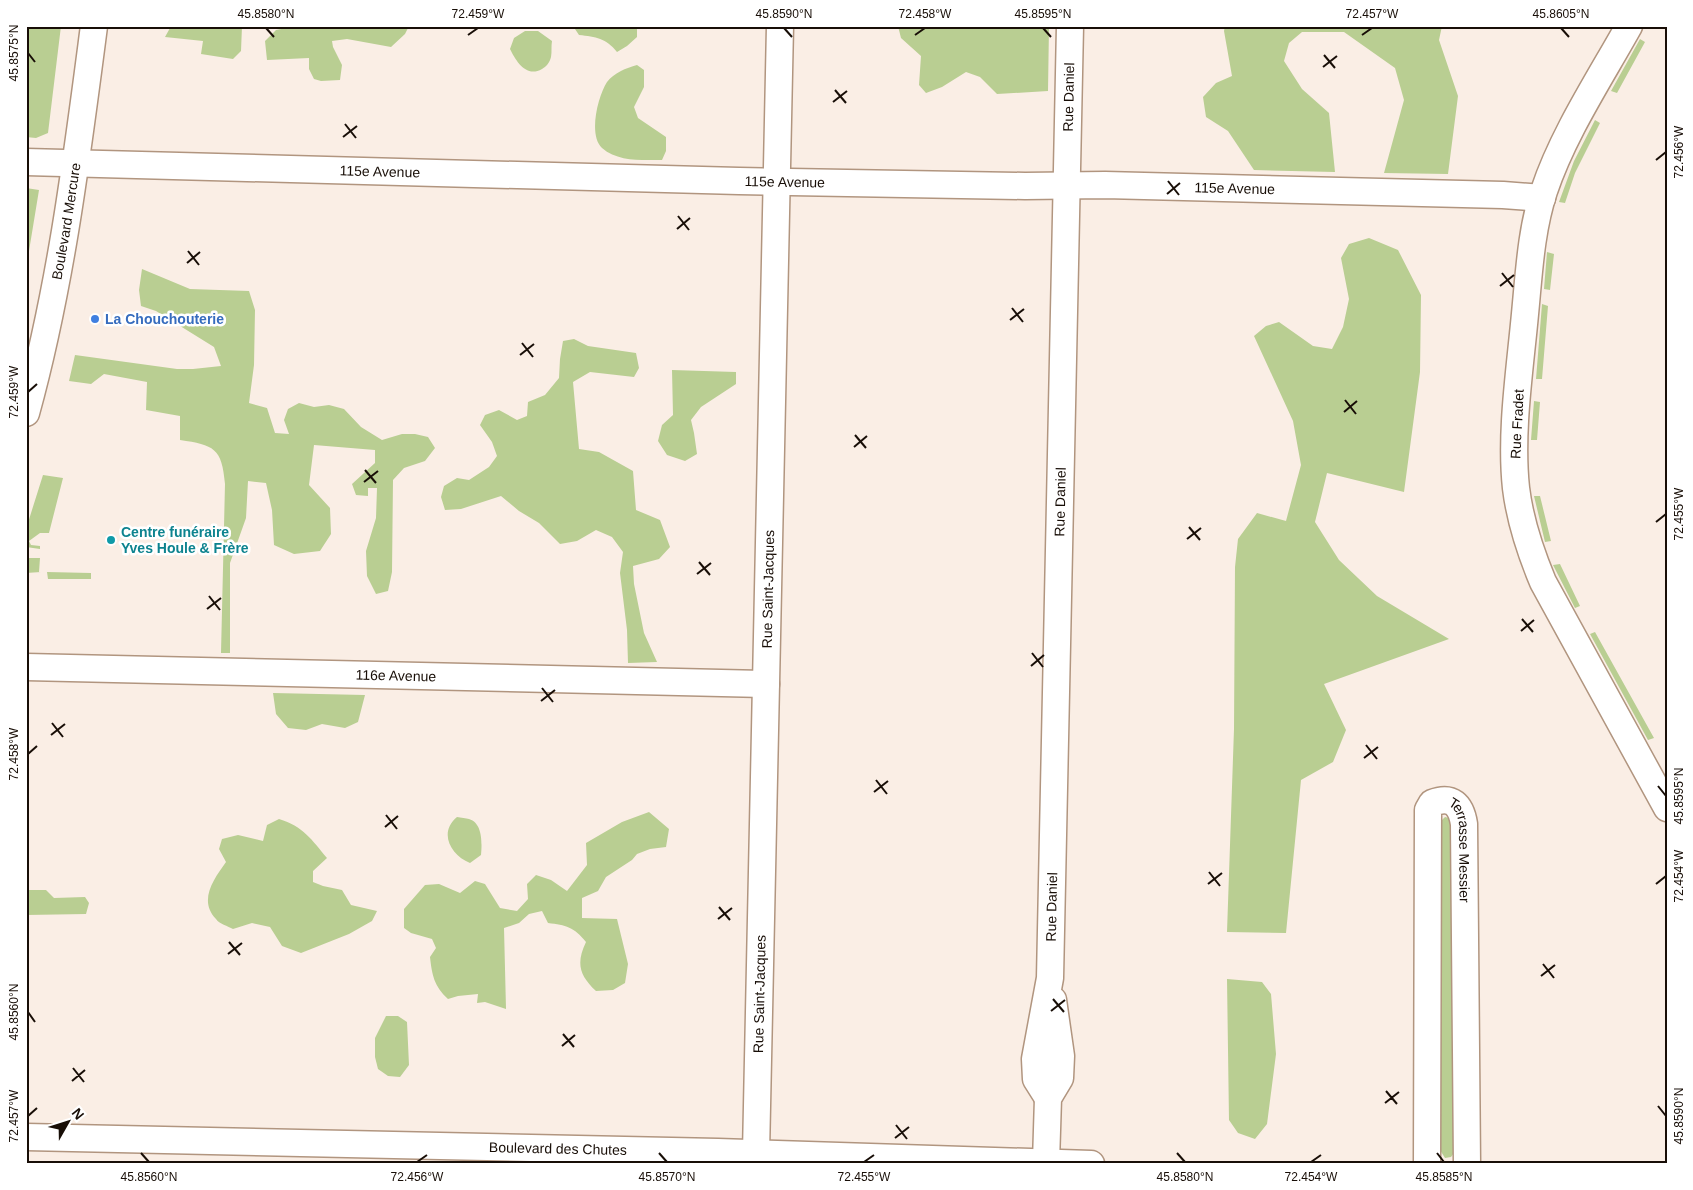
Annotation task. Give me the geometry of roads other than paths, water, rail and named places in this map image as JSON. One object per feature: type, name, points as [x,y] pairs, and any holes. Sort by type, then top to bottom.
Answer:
[{"type":"street","name":"Boulevard Mercure","points":[[26,413],[50,318],[76,164],[94,26]]},
{"type":"street","name":"Rue Saint-Jacques","points":[[756,1153],[780,26]]},
{"type":"street","name":"Rue Daniel","points":[[1046,1162],[1048,1098],[1060,1078],[1061,1063],[1050,978],[1070,26]]},
{"type":"street","name":"Rue Fradet","points":[[1629,26],[1558,157],[1542,198],[1534,231],[1528,278],[1516,425],[1516,488],[1530,551],[1542,582],[1667,808]]},
{"type":"street","name":"115e Avenue","points":[[26,162],[776,182],[1105,185],[1444,193],[1526,195],[1542,198]]},
{"type":"street","name":"116e Avenue","points":[[26,667],[766,684]]},
{"type":"street","name":"Terrasse Messier","points":[[1427,1164],[1428,810],[1432,803],[1445,800],[1454,802],[1459,807],[1464,824],[1467,1164]]},
{"type":"street","name":"Boulevard des Chutes","points":[[26,1137],[301,1153],[756,1153],[1091,1164]]},
{"type":"place","name":"La Chouchouterie","points":[[95,319]]},
{"type":"place","name":"Centre funéraire Yves Houle & Frère","points":[[111,540]]}]
